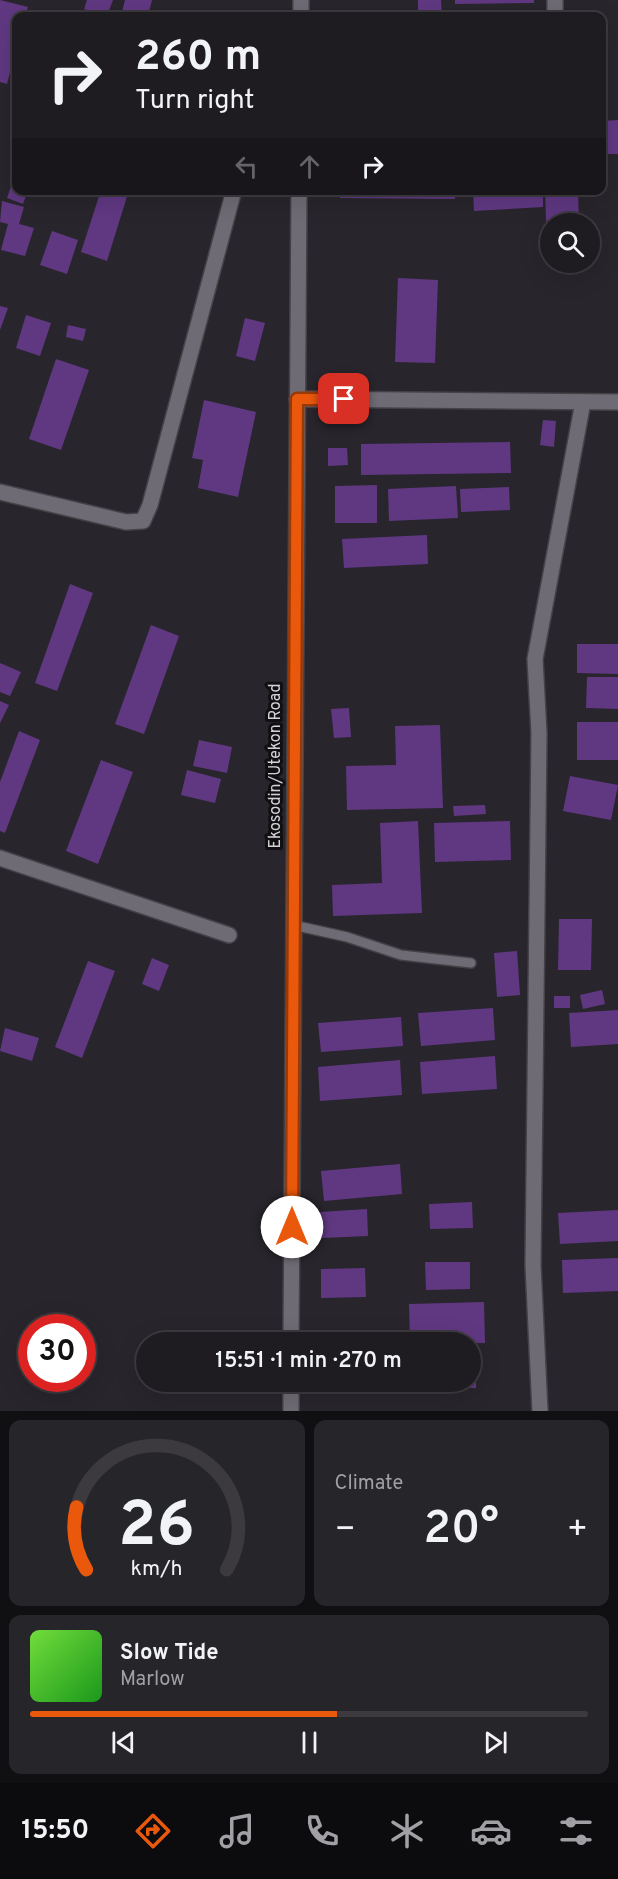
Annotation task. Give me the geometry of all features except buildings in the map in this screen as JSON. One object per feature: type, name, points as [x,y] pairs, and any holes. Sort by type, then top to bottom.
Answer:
[{"type":"street","points":[[0,492],[126,522],[143,521],[150,505],[233,195]]},
{"type":"street","name":"Ekosodin/Utekon Road","points":[[291,1332],[299,195]]},
{"type":"street","points":[[297,399],[618,402]]},
{"type":"street","points":[[540,1411],[533,1265],[539,733],[535,659],[584,402]]},
{"type":"street","points":[[0,858],[229,935]]},
{"type":"street","points":[[291,1392],[291,1411]]},
{"type":"lane","points":[[293,925],[347,937],[401,955],[471,963]]},
{"type":"route","points":[[292,1227],[297,399],[344,399]]}]
